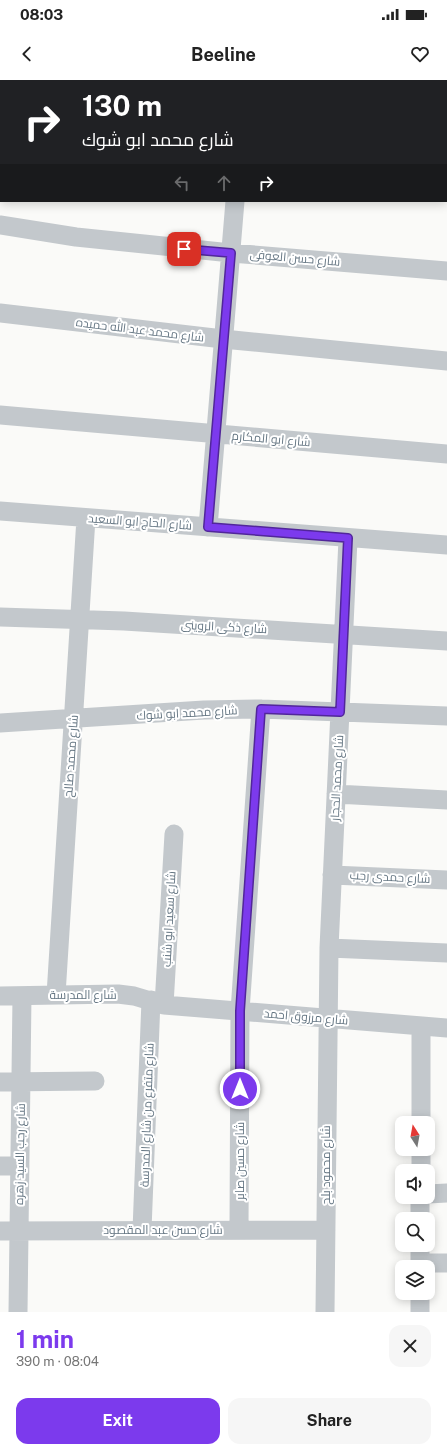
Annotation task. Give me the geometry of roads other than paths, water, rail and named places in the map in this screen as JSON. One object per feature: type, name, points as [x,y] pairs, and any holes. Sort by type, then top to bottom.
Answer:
[{"type":"street","points":[[208,527],[235,202]]},
{"type":"street","name":"شارع حسن العوفى","points":[[0,225],[76,238],[231,253],[447,271]]},
{"type":"street","name":"شارع محمد عبد الله حميده","points":[[0,313],[223,339],[447,361]]},
{"type":"street","name":"شارع ابو المكارم","points":[[0,415],[447,454]]},
{"type":"street","name":"شارع الحاج ابو السعيد","points":[[0,511],[447,545]]},
{"type":"street","name":"شارع محمد صالح","points":[[56,995],[86,518]]},
{"type":"street","name":"شارع محمد الحجار","points":[[328,1018],[332,875],[348,538]]},
{"type":"street","name":"شارع ذكى الروينى","points":[[0,617],[124,621],[447,641]]},
{"type":"street","name":"شارع محمد ابو شوك","points":[[0,723],[204,710],[261,709],[447,716]]},
{"type":"street","name":"شارع حسين صابر","points":[[239,1230],[240,1011],[261,709]]},
{"type":"street","points":[[336,794],[447,800]]},
{"type":"street","name":"شارع سعيد ابو شنب","points":[[158,1003],[174,834]]},
{"type":"street","name":"شارع حمدى رجب","points":[[332,875],[447,880]]},
{"type":"street","points":[[329,948],[447,953]]},
{"type":"street","name":"شارع المدرسة","points":[[0,996],[118,994],[134,996],[158,1003]]},
{"type":"street","name":"شارع رجب السيد زهره","points":[[18,1312],[22,996]]},
{"type":"street","name":"شارع مرزوق احمد","points":[[158,1003],[447,1028]]},
{"type":"street","name":"شارع متفرع من شارع المدرسة","points":[[142,1230],[158,1003]]},
{"type":"street","name":"شارع محمود بلح","points":[[325,1312],[328,1018]]},
{"type":"street","points":[[421,1026],[421,1116]]},
{"type":"street","points":[[0,1082],[95,1081]]},
{"type":"street","points":[[0,1166],[20,1166]]},
{"type":"street","points":[[435,1194],[447,1194]]},
{"type":"street","name":"شارع حسن عبد المقصود","points":[[0,1231],[326,1230]]},
{"type":"street","points":[[420,1258],[447,1263]]},
{"type":"street","points":[[420,1300],[420,1312]]}]
